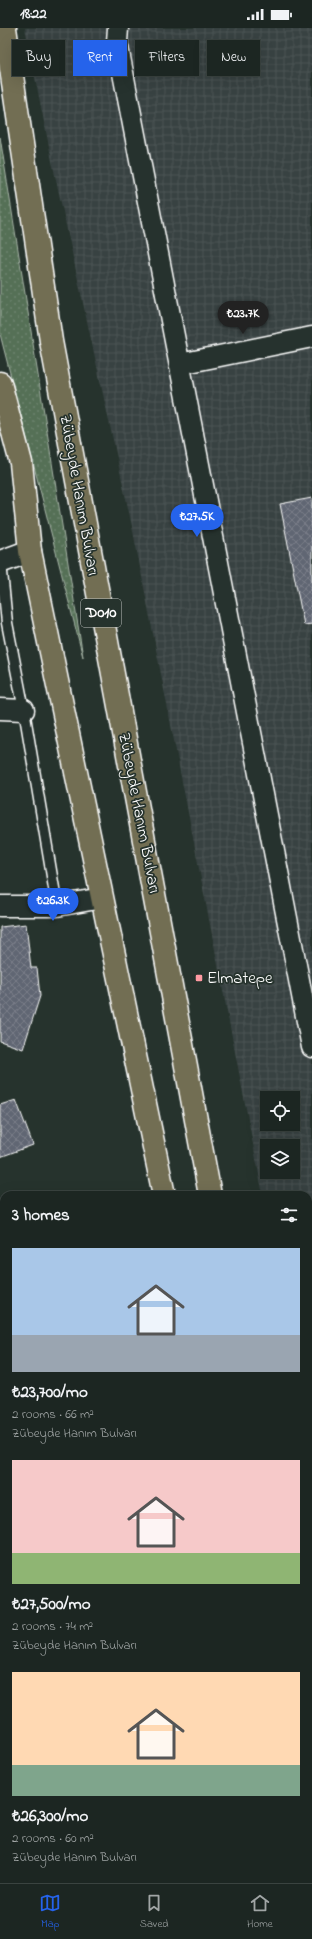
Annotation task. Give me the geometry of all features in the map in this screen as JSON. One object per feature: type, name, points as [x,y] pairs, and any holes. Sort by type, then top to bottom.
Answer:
[{"type":"main road","name":"Zübeyde Hanım Bulvarı","points":[[5,28],[51,341],[209,1191]]},
{"type":"main road","points":[[0,383],[21,463],[30,550],[163,1191]]},
{"type":"street","points":[[118,28],[117,42],[312,1047]]},
{"type":"street","points":[[180,364],[312,337]]},
{"type":"street","points":[[0,562],[30,550]]},
{"type":"street","points":[[0,710],[24,710]]},
{"type":"street","points":[[0,906],[57,906],[102,898]]},
{"type":"lane","points":[[0,562],[7,623],[24,710],[57,906]]},
{"type":"shaded area","points":[[25,28],[312,28],[312,1191],[262,1191],[132,526],[35,76],[65,76],[65,40],[27,40]]},
{"type":"green space","points":[[0,137],[83,657],[0,334]]},
{"type":"building","points":[[312,498],[312,624],[304,625],[280,504]]},
{"type":"building","points":[[26,924],[31,968],[37,968],[40,996],[23,1049],[0,1041],[0,927]]},
{"type":"building","points":[[16,1100],[33,1145],[0,1157],[0,1105]]},
{"type":"place","name":"Elmatepe","points":[[199,978]]}]
